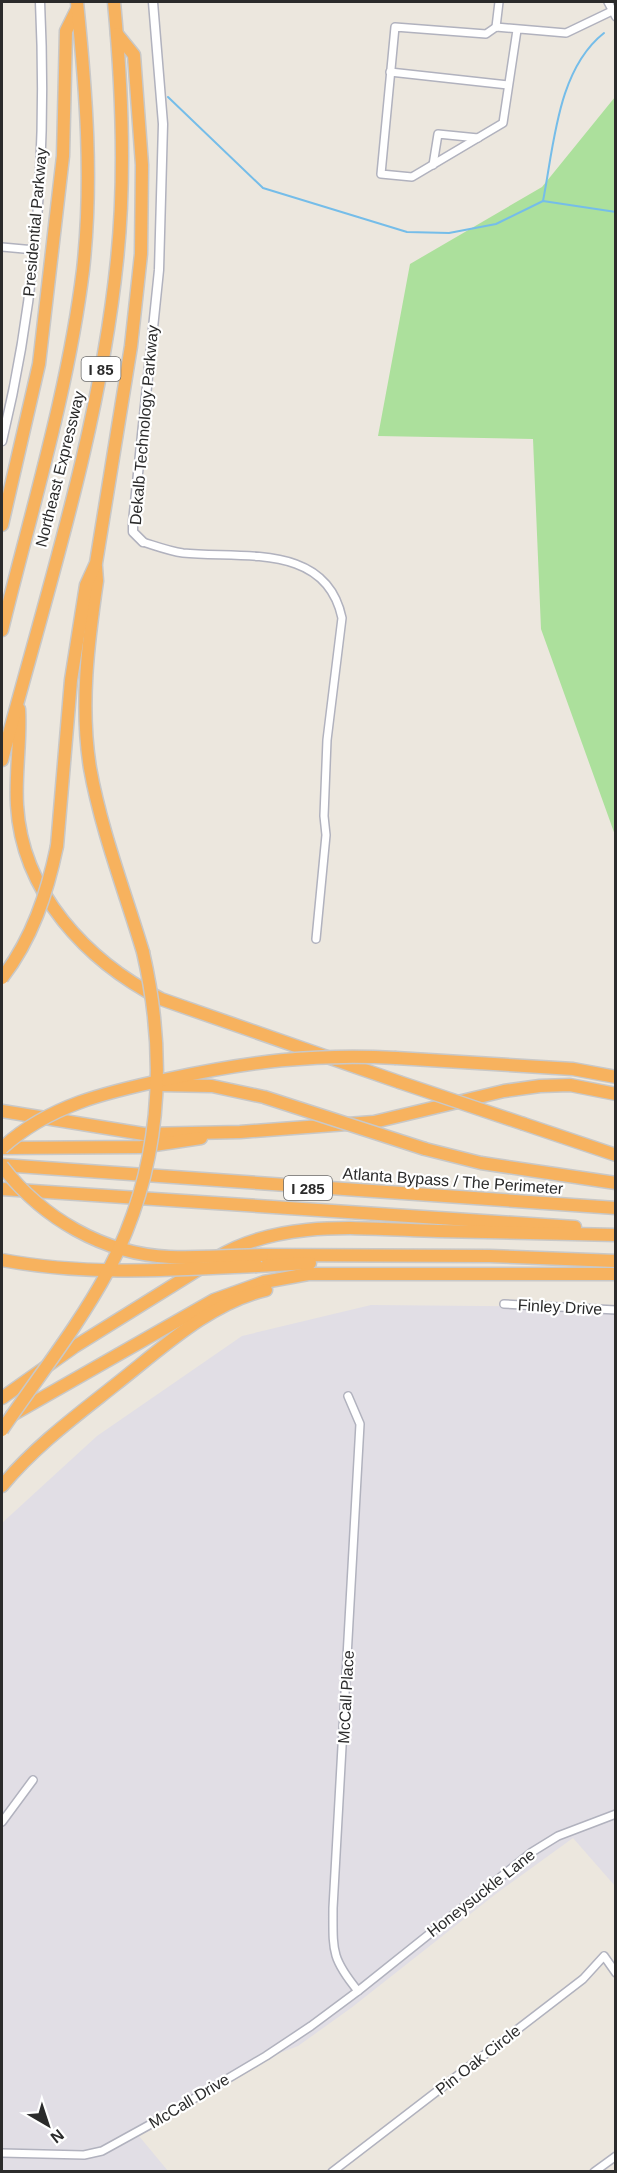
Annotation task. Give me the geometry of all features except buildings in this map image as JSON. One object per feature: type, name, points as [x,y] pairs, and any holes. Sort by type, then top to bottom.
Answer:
[{"type":"highway","name":"Northeast Expressway","points":[[2,760],[91,417],[111,310],[117,260],[122,176],[114,2]]},
{"type":"highway","name":"Northeast Expressway","points":[[2,630],[58,408],[71,348],[83,268],[88,125],[77,5]]},
{"type":"highway","points":[[2,525],[39,364],[63,156],[66,31],[77,5]]},
{"type":"highway","points":[[2,1430],[106,1273],[121,1244],[141,1193],[153,1139],[159,1086],[158,1035],[153,994],[90,767],[86,675],[97,581],[96,563],[131,346],[141,254],[142,165],[134,55],[117,34]]},
{"type":"highway","points":[[2,978],[35,923],[57,846],[71,680],[86,585],[96,563]]},
{"type":"highway","points":[[18,696],[20,735],[16,777],[17,808],[23,838],[39,884],[63,922],[85,947],[125,980],[161,999],[615,1155]]},
{"type":"highway","points":[[2,1148],[57,1110],[102,1094],[214,1069],[297,1058],[343,1055],[396,1058],[573,1069],[615,1077]]},
{"type":"highway","points":[[141,1084],[213,1086],[264,1097],[425,1149],[481,1163],[615,1183]]},
{"type":"highway","points":[[2,1111],[144,1134],[240,1132],[374,1122],[504,1091],[540,1086],[570,1086],[615,1094]]},
{"type":"highway","points":[[2,1148],[141,1146],[240,1132]]},
{"type":"highway","points":[[2,1166],[24,1192],[43,1209],[60,1221],[103,1242],[169,1257],[260,1261]]},
{"type":"highway","name":"Atlanta Bypass / The Perimeter","points":[[2,1166],[615,1208]]},
{"type":"highway","name":"I 285","points":[[2,1188],[488,1219],[615,1230]]},
{"type":"highway","points":[[2,1398],[114,1322],[235,1246],[256,1239],[283,1233],[336,1229],[615,1235]]},
{"type":"highway","points":[[2,1260],[53,1269],[122,1272],[260,1261],[406,1257],[490,1256],[615,1261]]},
{"type":"highway","points":[[2,1422],[214,1300],[264,1282],[308,1274],[615,1274]]},
{"type":"highway","points":[[2,1486],[65,1425],[211,1313],[260,1291],[356,1274]]},
{"type":"street","name":"Presidential Parkway","points":[[2,441],[23,340],[35,250],[43,127],[40,2]]},
{"type":"street","name":"Dekalb Technology Parkway","points":[[153,2],[163,124],[159,270],[133,532],[143,542],[180,553],[263,556],[294,562],[320,575],[333,590],[339,603],[342,618],[327,740],[324,816],[326,835],[316,939]]},
{"type":"street","points":[[496,27],[499,2]]},
{"type":"street","points":[[517,30],[503,123],[412,177],[381,174],[395,27],[486,34],[496,27],[566,33],[614,14],[608,2]]},
{"type":"street","points":[[390,72],[508,85]]},
{"type":"street","points":[[433,165],[438,134],[478,138]]},
{"type":"street","points":[[2,247],[35,250]]},
{"type":"street","name":"Finley Drive","points":[[504,1304],[615,1310]]},
{"type":"street","name":"McCall Place","points":[[348,1396],[360,1424],[333,1908],[333,1950],[338,1967],[358,1991]]},
{"type":"street","points":[[2,1822],[33,1780]]},
{"type":"street","name":"Honeysuckle Lane","points":[[358,1991],[532,1852],[558,1836],[615,1814]]},
{"type":"street","name":"Pin Oak Circle","points":[[332,2172],[584,1979],[604,1956],[615,1973]]},
{"type":"street","name":"McCall Drive","points":[[2,2153],[31,2152],[64,2156],[102,2151],[266,2056],[358,1991]]},
{"type":"street","points":[[594,2172],[615,2156]]},
{"type":"shaded area","points":[[371,1305],[615,1307],[615,1886],[573,1838],[497,1893],[351,2008],[298,2046],[251,2064],[139,2136],[168,2171],[2,2172],[2,1523],[97,1436],[242,1336]]},
{"type":"green space","points":[[615,97],[615,835],[541,629],[533,439],[378,436],[410,264],[542,187]]},
{"type":"waterway","points":[[543,201],[555,133],[567,88],[576,67],[588,49],[604,33]]},
{"type":"waterway","points":[[168,97],[263,188],[407,232],[449,233],[496,224],[543,201],[616,212]]}]
